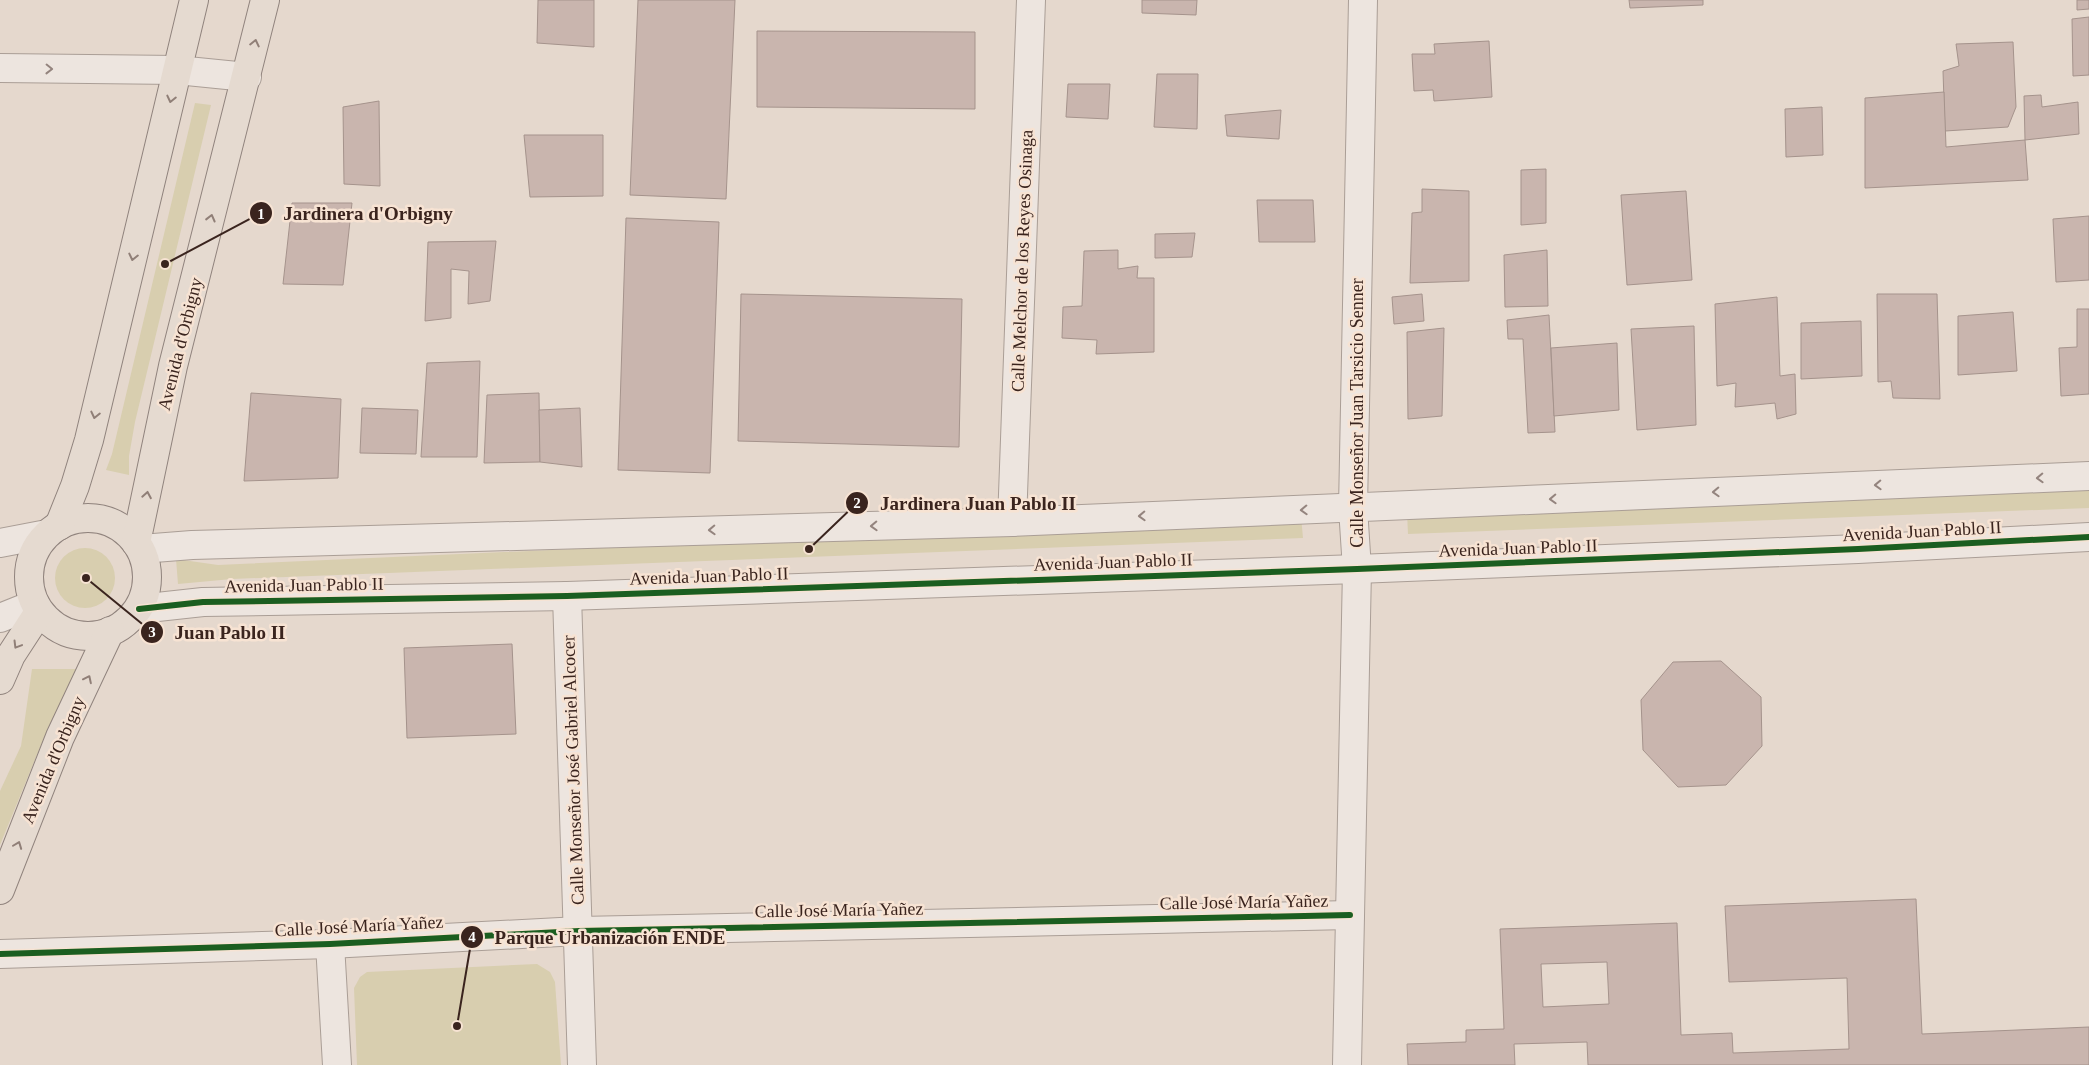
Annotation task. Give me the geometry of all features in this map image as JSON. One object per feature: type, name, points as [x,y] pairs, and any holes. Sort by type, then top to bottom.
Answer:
[{"type":"main road","points":[[53,530],[79,518],[100,519],[120,527],[138,546],[146,561],[147,586],[139,609],[121,626],[98,636],[71,635],[59,631],[37,608],[28,576],[30,562],[35,550],[53,530],[75,486],[89,440],[194,0]]},
{"type":"main road","name":"Avenida d'Orbigny","points":[[138,546],[173,366],[265,0]]},
{"type":"main road","points":[[0,680],[11,655],[37,608]]},
{"type":"main road","name":"Avenida d'Orbigny","points":[[0,890],[60,737],[110,631]]},
{"type":"street","name":"Calle Melchor de los Reyes Osinaga","points":[[1012,522],[1031,0]]},
{"type":"street","name":"Calle Monseñor Juan Tarsicio Senner","points":[[1347,1065],[1357,569],[1353,508],[1363,0]]},
{"type":"street","points":[[0,68],[177,70],[247,77]]},
{"type":"street","points":[[138,546],[1012,522],[2089,476]]},
{"type":"street","points":[[0,543],[53,530]]},
{"type":"street","name":"Avenida Juan Pablo II","points":[[139,609],[203,602],[567,596],[1357,569],[1858,550],[2089,537]]},
{"type":"street","name":"Calle Monseñor José Gabriel Alcocer","points":[[567,596],[582,1065]]},
{"type":"street","points":[[0,618],[37,608]]},
{"type":"street","name":"Calle José María Yañez","points":[[0,954],[330,944],[578,930],[1350,915]]},
{"type":"street","points":[[330,944],[337,1065]]},
{"type":"shaded area","points":[[195,103],[211,105],[135,422],[129,456],[129,475],[106,470],[112,454]]},
{"type":"shaded area","points":[[2089,486],[2089,508],[1408,534],[1407,513]]},
{"type":"shaded area","points":[[1301,516],[1303,538],[232,579],[178,584],[176,559],[218,565]]},
{"type":"shaded area","points":[[79,548],[91,548],[107,556],[113,566],[115,578],[113,590],[107,600],[91,608],[79,608],[63,600],[55,584],[55,572],[63,556]]},
{"type":"shaded area","points":[[32,669],[80,669],[48,728],[0,845],[0,791],[21,746]]},
{"type":"shaded area","points":[[537,964],[550,972],[555,982],[561,1065],[357,1065],[354,988],[360,977],[367,972]]},
{"type":"building","points":[[538,0],[594,0],[594,47],[537,43]]},
{"type":"building","points":[[638,0],[735,0],[726,199],[630,195]]},
{"type":"building","points":[[1142,0],[1197,0],[1196,15],[1142,13]]},
{"type":"building","points":[[1629,0],[1703,0],[1703,5],[1630,8]]},
{"type":"building","points":[[2077,0],[2089,0],[2089,9],[2077,10]]},
{"type":"building","points":[[2089,17],[2089,75],[2073,76],[2072,19]]},
{"type":"building","points":[[757,31],[975,32],[975,109],[757,107]]},
{"type":"building","points":[[1489,41],[1492,97],[1434,101],[1433,90],[1414,91],[1412,54],[1435,54],[1434,44]]},
{"type":"building","points":[[2013,42],[2016,107],[2008,127],[1945,131],[1943,71],[1959,66],[1956,44]]},
{"type":"building","points":[[1157,74],[1198,74],[1197,129],[1154,127]]},
{"type":"building","points":[[1068,84],[1110,84],[1108,119],[1066,117]]},
{"type":"building","points":[[1944,92],[1946,147],[2025,140],[2028,180],[1865,188],[1865,98]]},
{"type":"building","points":[[2041,95],[2042,107],[2078,102],[2079,134],[2025,140],[2024,96]]},
{"type":"building","points":[[379,101],[380,186],[344,184],[343,107]]},
{"type":"building","points":[[1822,107],[1823,155],[1786,157],[1785,109]]},
{"type":"building","points":[[1281,110],[1279,139],[1227,136],[1225,115]]},
{"type":"building","points":[[524,135],[603,135],[603,196],[530,197]]},
{"type":"building","points":[[1546,169],[1546,223],[1521,225],[1521,170]]},
{"type":"building","points":[[1422,189],[1469,191],[1469,281],[1410,283],[1412,213],[1422,212]]},
{"type":"building","points":[[1686,191],[1692,280],[1627,285],[1621,195]]},
{"type":"building","points":[[1257,200],[1313,200],[1315,242],[1259,242]]},
{"type":"building","points":[[292,203],[352,203],[343,285],[283,284]]},
{"type":"building","points":[[2089,216],[2089,280],[2056,282],[2053,219]]},
{"type":"building","points":[[626,218],[719,222],[710,473],[618,470]]},
{"type":"building","points":[[1195,233],[1192,257],[1155,258],[1155,234]]},
{"type":"building","points":[[496,241],[490,301],[468,304],[469,271],[451,269],[451,318],[425,321],[428,242]]},
{"type":"building","points":[[1118,250],[1118,269],[1138,266],[1137,278],[1154,278],[1154,352],[1096,354],[1097,340],[1062,338],[1063,307],[1082,306],[1084,251]]},
{"type":"building","points":[[1547,250],[1548,306],[1505,307],[1504,255]]},
{"type":"building","points":[[741,294],[962,299],[959,447],[738,441]]},
{"type":"building","points":[[1422,294],[1424,321],[1394,324],[1392,297]]},
{"type":"building","points":[[1877,294],[1937,294],[1940,399],[1893,398],[1891,381],[1878,382]]},
{"type":"building","points":[[1777,297],[1780,376],[1795,374],[1796,414],[1777,419],[1775,403],[1735,407],[1736,383],[1717,386],[1715,304]]},
{"type":"building","points":[[2077,309],[2089,309],[2089,394],[2061,396],[2059,348],[2077,347]]},
{"type":"building","points":[[2013,312],[2017,371],[1958,375],[1958,316]]},
{"type":"building","points":[[1549,315],[1555,432],[1528,433],[1523,339],[1508,339],[1507,320]]},
{"type":"building","points":[[1861,321],[1862,376],[1801,379],[1801,323]]},
{"type":"building","points":[[1694,326],[1696,425],[1637,430],[1631,329]]},
{"type":"building","points":[[1444,328],[1442,416],[1408,419],[1407,332]]},
{"type":"building","points":[[1617,343],[1619,410],[1554,416],[1551,348]]},
{"type":"building","points":[[480,361],[477,457],[421,457],[427,363]]},
{"type":"building","points":[[251,393],[341,399],[338,478],[244,481]]},
{"type":"building","points":[[539,393],[540,462],[484,463],[487,395]]},
{"type":"building","points":[[362,408],[418,410],[416,454],[360,453]]},
{"type":"building","points":[[580,408],[582,467],[540,462],[539,410]]},
{"type":"building","points":[[512,644],[516,734],[407,738],[404,648]]},
{"type":"building","points":[[1721,661],[1761,697],[1762,746],[1726,785],[1678,787],[1643,750],[1641,700],[1673,662]]},
{"type":"building","points":[[1916,899],[1922,1034],[2089,1027],[2089,1065],[1588,1065],[1587,1042],[1514,1044],[1515,1065],[1408,1065],[1407,1044],[1466,1042],[1466,1030],[1504,1029],[1500,929],[1677,923],[1681,1035],[1732,1033],[1733,1053],[1849,1049],[1847,978],[1729,982],[1725,906]],"holes":[[[1607,962],[1609,1004],[1543,1007],[1541,964]]]},
{"type":"cycle path","points":[[139,609],[203,602],[567,596],[1357,569],[1858,549],[2089,537]]},
{"type":"cycle path","points":[[0,954],[330,944],[579,931],[1350,915]]},
{"type":"place","name":"Jardinera d'Orbigny","points":[[165,264]]},
{"type":"place","name":"Jardinera Juan Pablo II","points":[[809,549]]},
{"type":"place","name":"Juan Pablo II","points":[[86,578]]},
{"type":"place","name":"Parque Urbanización ENDE","points":[[457,1026]]}]
